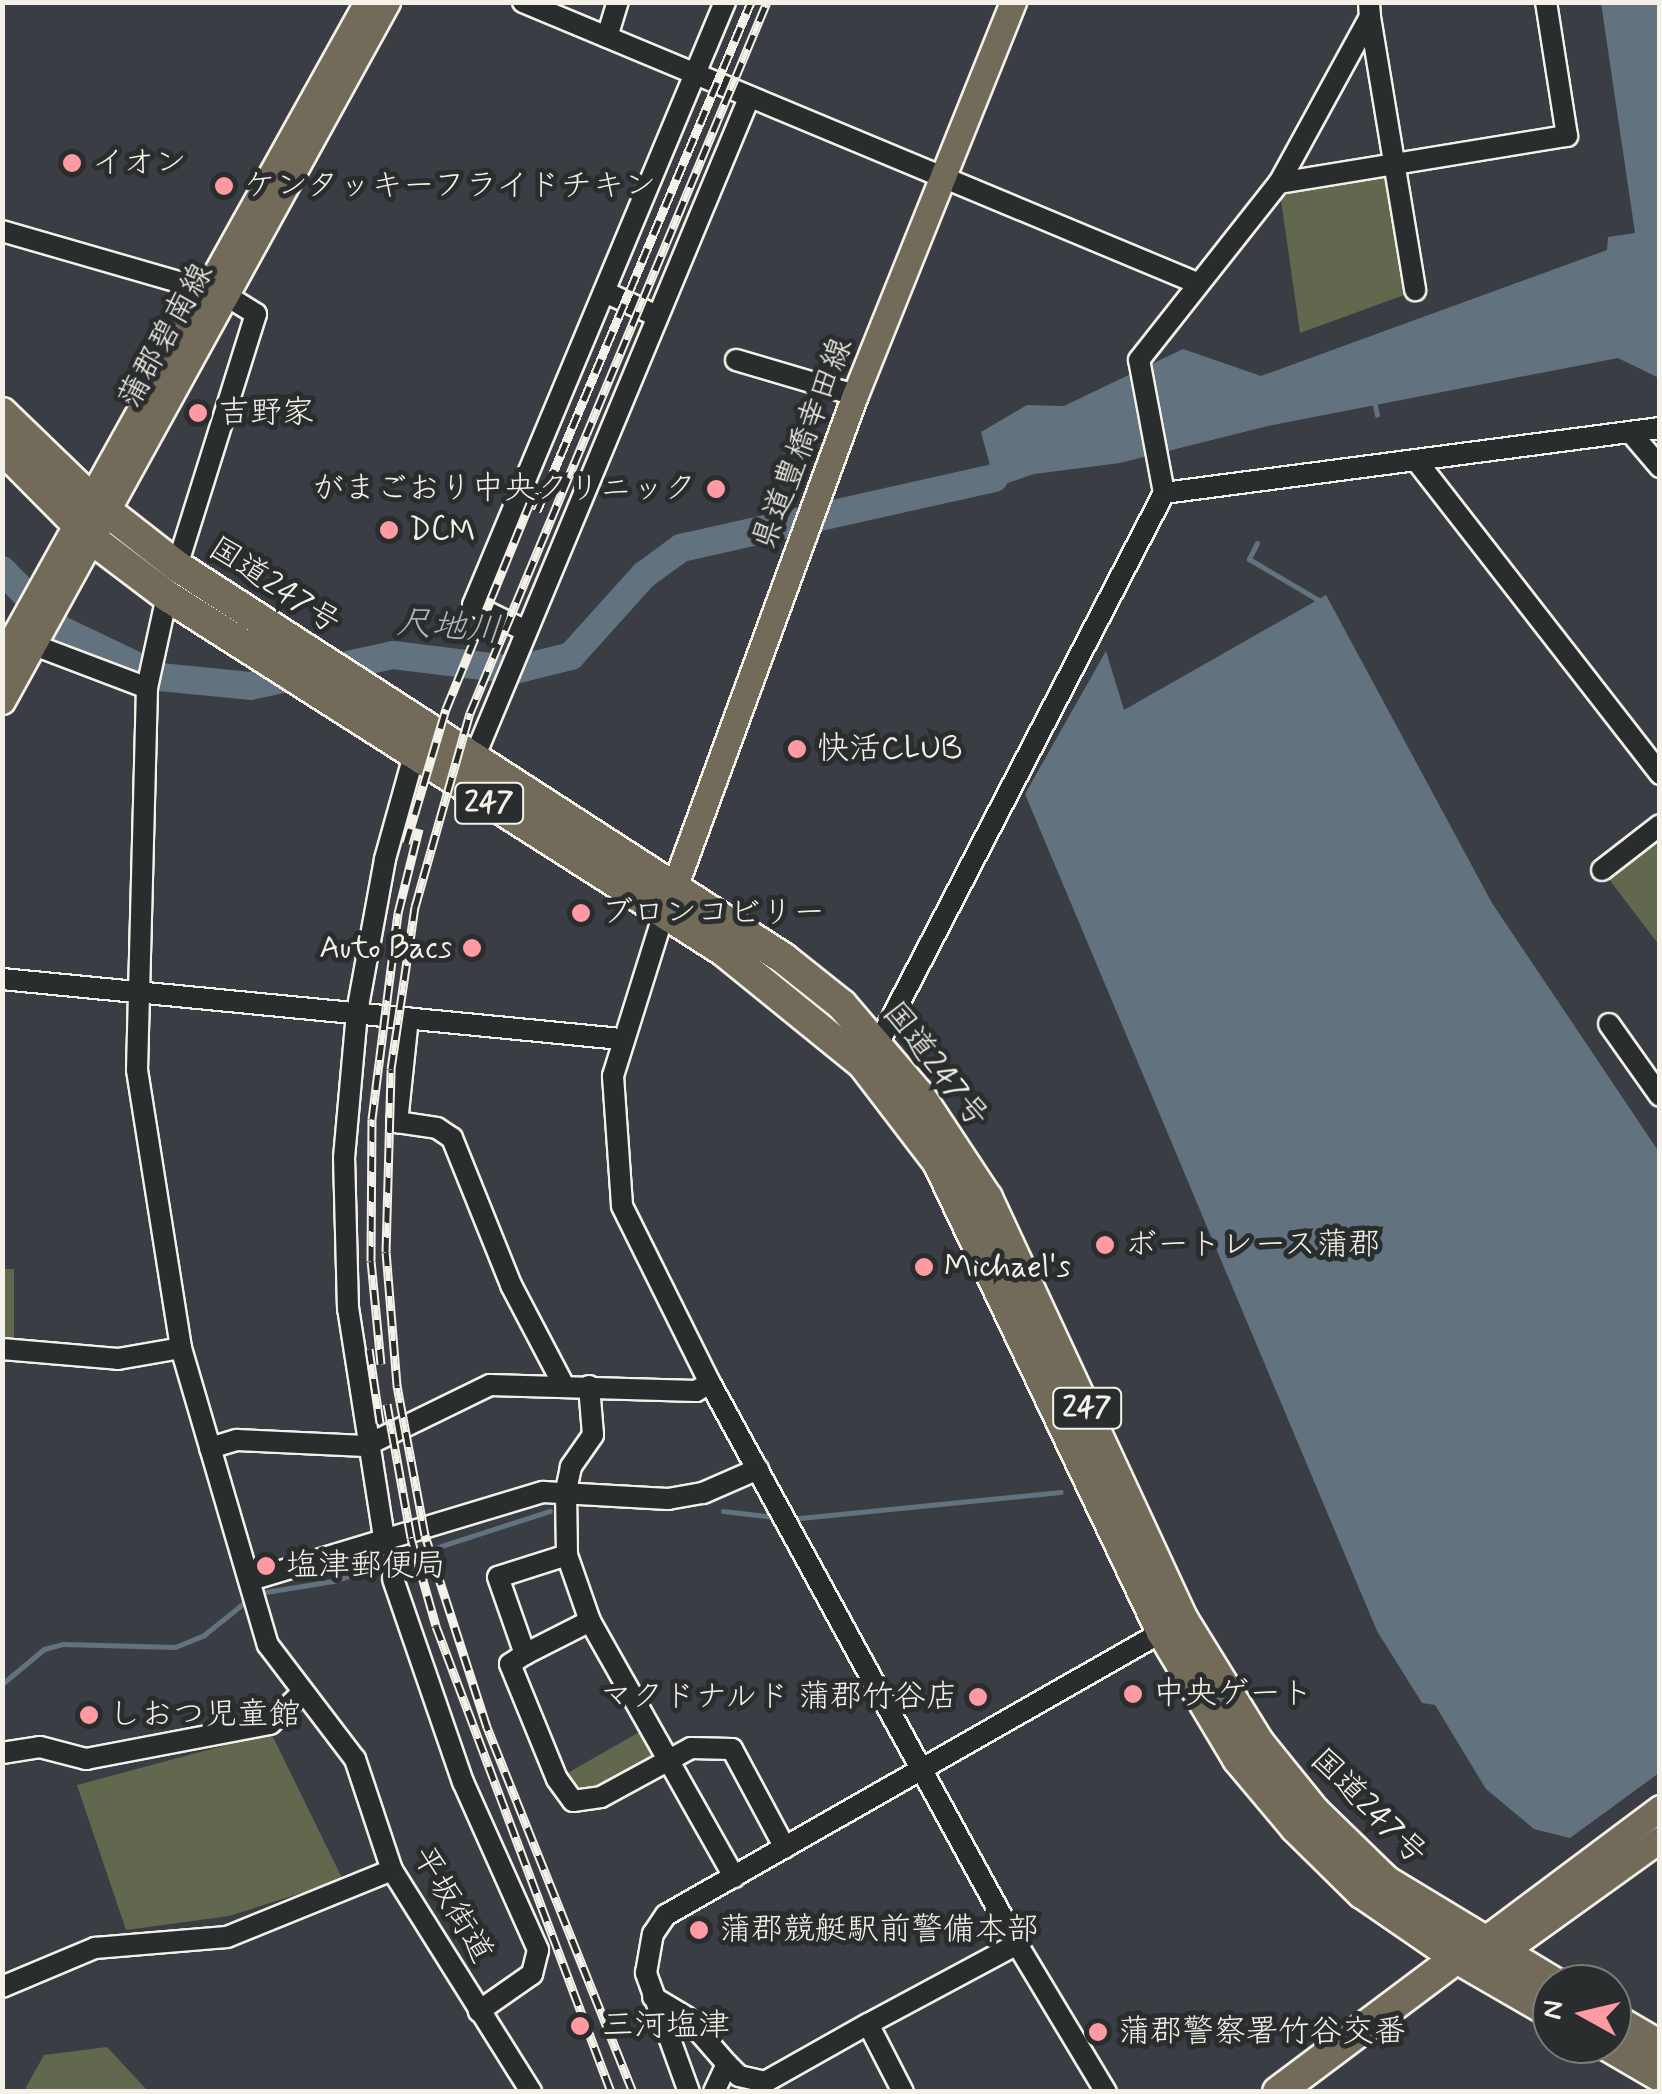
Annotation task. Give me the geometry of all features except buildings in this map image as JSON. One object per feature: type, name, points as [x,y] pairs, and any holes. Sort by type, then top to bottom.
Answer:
[{"type":"highway","name":"国道247号","points":[[2,413],[92,518],[168,596],[414,755],[670,900],[783,958],[878,1044],[986,1198],[1217,1684],[1351,1850],[1532,1997]]},
{"type":"highway","name":"国道247号","points":[[2,448],[92,518],[178,566],[474,758],[670,900],[827,1029],[863,1064],[938,1162],[1162,1632],[1218,1729],[1294,1827],[1362,1893],[1479,1955],[1532,1975]]},
{"type":"highway","points":[[1278,2092],[1479,1955]]},
{"type":"highway","points":[[1311,2092],[1479,1955]]},
{"type":"highway","points":[[1632,2030],[1660,2046]]},
{"type":"highway","points":[[1632,2059],[1660,2076]]},
{"type":"main road","name":"蒲郡碧南線","points":[[2,702],[27,627],[92,518],[216,292],[367,2]]},
{"type":"main road","name":"蒲郡碧南線","points":[[216,292],[387,2]]},
{"type":"main road","name":"県道豊橋幸田線","points":[[670,900],[855,395],[946,181],[1013,2]]},
{"type":"main road","points":[[1479,1955],[1660,1808]]},
{"type":"main road","points":[[1479,1955],[1660,1839]]},
{"type":"street","points":[[523,2],[1199,284]]},
{"type":"street","points":[[608,36],[618,2]]},
{"type":"street","points":[[522,640],[473,605],[725,2]]},
{"type":"street","points":[[1279,182],[1567,136],[1546,2]]},
{"type":"street","points":[[1370,10],[1398,164],[1415,290]]},
{"type":"street","points":[[878,1044],[1164,493],[1139,360],[1279,182],[1370,10]]},
{"type":"street","points":[[474,758],[749,98]]},
{"type":"street","points":[[2,231],[216,292],[256,314],[178,566]]},
{"type":"street","points":[[606,292],[657,316]]},
{"type":"street","points":[[736,360],[855,395]]},
{"type":"street","points":[[1164,493],[1419,464],[1660,428]]},
{"type":"street","points":[[1631,433],[1660,466]]},
{"type":"street","points":[[1419,464],[1660,774]]},
{"type":"street","name":"平坂街道","points":[[168,596],[150,678],[137,1070],[182,1348],[268,1645],[355,1758],[392,1870],[531,2092]]},
{"type":"street","points":[[27,627],[150,678]]},
{"type":"street","points":[[384,1544],[365,1446],[348,1310],[344,1158],[356,1012],[385,859],[414,755]]},
{"type":"street","points":[[1602,870],[1660,825]]},
{"type":"street","points":[[670,900],[621,1039],[612,1111],[622,1206],[710,1383],[923,1764],[1017,1944],[1106,2092]]},
{"type":"street","points":[[2,979],[137,988],[621,1039]]},
{"type":"street","points":[[408,1018],[397,1122],[437,1128],[452,1138],[511,1285],[562,1382]]},
{"type":"street","points":[[1609,1024],[1660,1096]]},
{"type":"street","points":[[2,1349],[118,1359],[182,1348]]},
{"type":"street","points":[[210,1448],[237,1440],[365,1446],[490,1385],[562,1382],[696,1391],[710,1383]]},
{"type":"street","points":[[589,1386],[593,1435],[572,1466],[566,1491],[567,1555],[590,1622],[734,1877]]},
{"type":"street","points":[[254,1591],[543,1492],[668,1498],[703,1493],[758,1469]]},
{"type":"street","points":[[526,1654],[498,1577],[567,1555]]},
{"type":"street","points":[[392,1579],[463,1782],[538,1950],[532,1974],[480,2011]]},
{"type":"street","points":[[590,1622],[510,1664],[557,1779],[573,1800],[601,1797],[691,1748],[732,1749],[786,1848]]},
{"type":"street","points":[[689,2092],[646,1974],[653,1934],[666,1915],[786,1848],[923,1764],[1162,1632]]},
{"type":"street","points":[[2,1753],[40,1747],[86,1759],[270,1724],[302,1693]]},
{"type":"street","points":[[2,1987],[95,1948],[227,1937],[392,1870]]},
{"type":"street","points":[[653,1997],[686,2018],[739,2076],[765,2082],[1017,1944]]},
{"type":"street","points":[[868,2024],[902,2092]]},
{"type":"street","points":[[714,2092],[727,2064]]},
{"type":"green space","points":[[1381,176],[1391,182],[1407,294],[1300,333],[1280,193]]},
{"type":"green space","points":[[1659,825],[1659,945],[1602,870]]},
{"type":"green space","points":[[3,1269],[14,1269],[14,1350],[3,1350]]},
{"type":"green space","points":[[650,1726],[670,1762],[573,1801],[557,1779]]},
{"type":"green space","points":[[271,1733],[343,1880],[229,1916],[126,1930],[77,1785]]},
{"type":"green space","points":[[107,2047],[148,2091],[24,2091],[44,2055]]},
{"type":"water","points":[[1601,3],[1659,3],[1659,378],[1618,358],[1268,426],[1120,463],[1034,474],[996,487],[981,432],[1027,405],[1064,406],[1183,349],[1261,376],[1607,250],[1608,237],[1635,233]]},
{"type":"water","name":"ボートレース蒲郡","points":[[1326,595],[1492,903],[1659,1152],[1659,1773],[1570,1838],[1534,1829],[1486,1789],[1435,1705],[1422,1703],[1377,1631],[1025,794],[1106,651],[1124,710]]},
{"type":"waterway","points":[[1375,405],[1377,415]]},
{"type":"waterway","name":"尺地川","points":[[2,570],[61,630],[160,677],[250,686],[393,655],[515,670],[571,656],[644,575],[681,548],[994,478]]},
{"type":"waterway","points":[[1257,543],[1249,559],[1320,601]]},
{"type":"waterway","points":[[790,1519],[1061,1492]]},
{"type":"waterway","points":[[259,1593],[333,1581],[550,1511]]},
{"type":"waterway","points":[[723,1511],[774,1517]]},
{"type":"waterway","points":[[2,1684],[44,1649],[63,1644],[175,1647],[204,1635],[250,1598]]},
{"type":"railway","points":[[537,511],[751,2]]},
{"type":"railway","points":[[633,2092],[487,1727],[425,1535],[397,1385],[386,1252],[391,1069],[415,907],[470,713],[767,2]]},
{"type":"railway","points":[[406,843],[446,709],[535,491]]},
{"type":"railway","points":[[381,1364],[371,1261],[372,1119],[398,913],[419,829]]},
{"type":"railway","points":[[369,1349],[380,1423]]},
{"type":"railway","points":[[387,1404],[411,1538],[436,1626],[611,2092]]},
{"type":"place","name":"イオン","points":[[72,163]]},
{"type":"place","name":"ケンタッキーフライドチキン","points":[[224,186]]},
{"type":"place","name":"吉野家","points":[[198,413]]},
{"type":"place","name":"がまごおり中央クリニック","points":[[716,489]]},
{"type":"place","name":"DCM","points":[[389,530]]},
{"type":"place","name":"快活CLUB","points":[[797,749]]},
{"type":"place","name":"ブロンコビリー","points":[[581,913]]},
{"type":"place","name":"Auto Bacs","points":[[472,948]]},
{"type":"place","name":"ボートレース蒲郡","points":[[1105,1245]]},
{"type":"place","name":"Michael's","points":[[924,1267]]},
{"type":"place","name":"塩津郵便局","points":[[266,1566]]},
{"type":"place","name":"中央ゲート","points":[[1133,1694]]},
{"type":"place","name":"マクドナルド 蒲郡竹谷店","points":[[978,1697]]},
{"type":"place","name":"しおつ児童館","points":[[89,1715]]},
{"type":"place","name":"蒲郡競艇駅前警備本部","points":[[699,1930]]},
{"type":"place","name":"三河塩津","points":[[580,2026]]},
{"type":"place","name":"蒲郡警察署竹谷交番","points":[[1098,2032]]}]
